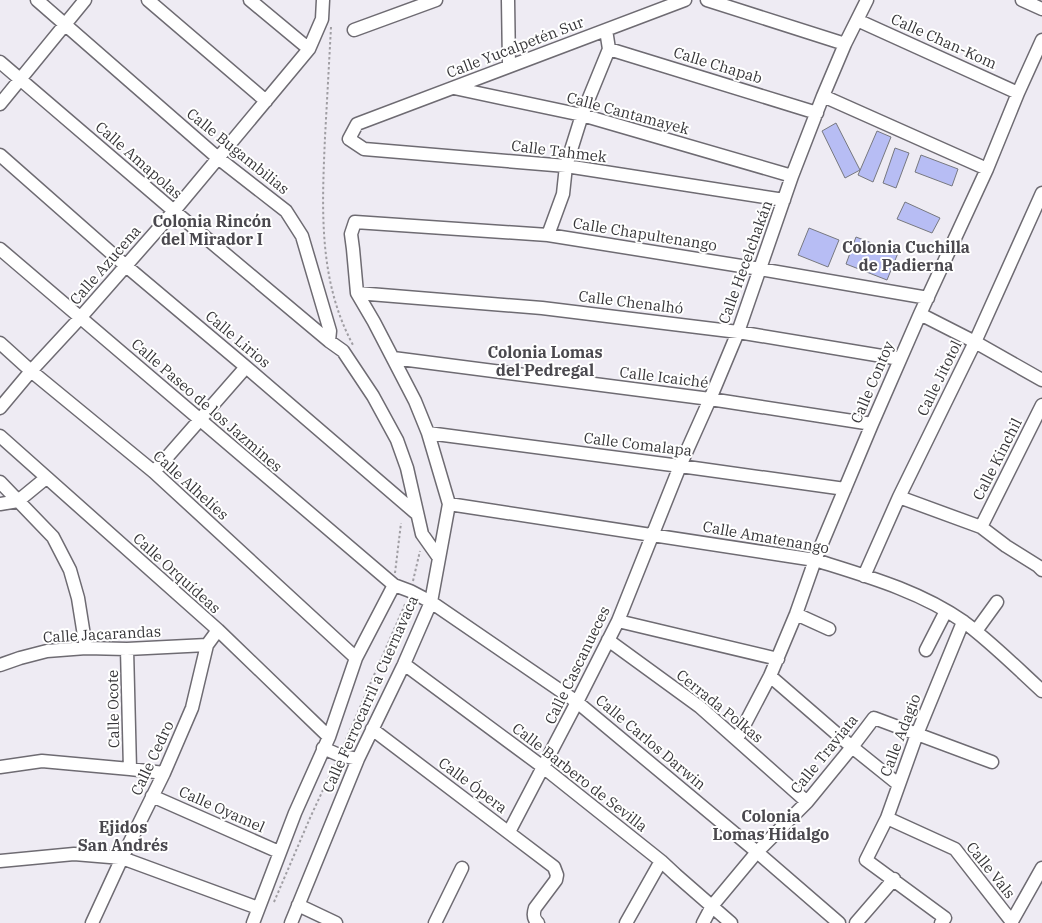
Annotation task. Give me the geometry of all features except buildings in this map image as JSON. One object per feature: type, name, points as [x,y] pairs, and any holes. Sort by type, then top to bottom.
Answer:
[{"type":"street","name":"Calle Bugambilias","points":[[37,0],[218,158],[286,212],[302,236],[330,331],[329,341]]},
{"type":"street","points":[[0,104],[85,0]]},
{"type":"street","points":[[148,0],[266,101]]},
{"type":"street","points":[[250,0],[309,49],[322,20],[323,0]]},
{"type":"street","points":[[354,30],[436,0]]},
{"type":"street","points":[[508,0],[510,65]]},
{"type":"street","name":"Calle Yucalpetén Sur","points":[[357,124],[684,0]]},
{"type":"street","points":[[707,0],[845,44]]},
{"type":"street","name":"Calle Hecelchakán","points":[[652,535],[738,332],[792,176],[823,96],[845,44],[867,0]]},
{"type":"street","points":[[1022,0],[1042,9]]},
{"type":"street","name":"Calle Chan-Kom","points":[[857,20],[1018,93]]},
{"type":"street","points":[[548,234],[563,194],[566,166],[582,115],[609,48],[606,30]]},
{"type":"street","name":"Calle Contoy","points":[[737,739],[778,659],[872,424],[987,169],[1042,40]]},
{"type":"street","name":"Calle Chapab","points":[[609,48],[817,113]]},
{"type":"street","name":"Calle Azucena","points":[[0,408],[174,211],[309,49]]},
{"type":"street","name":"Calle Amapolas","points":[[0,62],[329,341]]},
{"type":"street","name":"Calle Cantamayek","points":[[454,88],[582,115],[792,176]]},
{"type":"street","points":[[823,96],[987,169]]},
{"type":"street","name":"Calle Tahmek","points":[[357,124],[348,140],[364,148],[566,166],[784,200]]},
{"type":"street","name":"Calle Lirios","points":[[0,155],[126,266],[417,514]]},
{"type":"street","name":"Calle Jitotol","points":[[864,576],[899,497],[975,342],[1042,193]]},
{"type":"street","name":"Calle Chapultenango","points":[[355,222],[548,234],[928,298]]},
{"type":"street","name":"Calle Ferrocarril a Cuernavaca","points":[[291,923],[358,759],[404,664],[431,602],[449,504],[428,433],[415,401],[357,293],[351,234],[355,222]]},
{"type":"street","name":"Calle Paseo de los Jazmines","points":[[0,249],[394,585],[431,602]]},
{"type":"street","name":"Calle Chenalhó","points":[[357,293],[542,308],[738,332],[900,359]]},
{"type":"street","points":[[920,314],[975,342],[1042,380]]},
{"type":"street","points":[[329,341],[343,351],[373,396],[397,440],[407,468],[422,534],[439,558]]},
{"type":"street","name":"Calle Alhelíes","points":[[0,343],[31,371],[154,472],[356,658]]},
{"type":"street","name":"Calle Icaiché","points":[[393,358],[710,399],[872,424]]},
{"type":"street","points":[[154,472],[246,367]]},
{"type":"street","name":"Calle Kinchil","points":[[981,527],[1042,405]]},
{"type":"street","name":"Calle Comalapa","points":[[428,433],[845,489]]},
{"type":"street","name":"Calle Orquídeas","points":[[0,436],[218,630],[326,742]]},
{"type":"street","points":[[0,504],[18,500],[46,478]]},
{"type":"street","points":[[0,482],[54,537],[70,570],[78,598],[86,648]]},
{"type":"street","points":[[899,497],[981,527],[1006,546],[1041,567]]},
{"type":"street","name":"Calle Amatenango","points":[[449,504],[816,560],[916,596],[946,611],[976,631],[1042,691]]},
{"type":"street","name":"Calle Cascanueces","points":[[509,832],[578,702],[618,621],[652,535]]},
{"type":"street","name":"Calle Ferrocarril a Cuernavaca","points":[[253,923],[294,813],[326,742],[356,658],[394,585]]},
{"type":"street","name":"Calle Carlos Darwin","points":[[431,602],[578,702],[839,923]]},
{"type":"street","points":[[976,631],[997,602]]},
{"type":"street","points":[[926,650],[946,611]]},
{"type":"street","points":[[796,614],[829,629]]},
{"type":"street","points":[[618,621],[778,659]]},
{"type":"street","name":"Calle Adagio","points":[[894,880],[866,860],[887,818],[917,734],[963,622]]},
{"type":"street","name":"Calle Cedro","points":[[92,923],[164,773],[192,708],[207,646],[218,630]]},
{"type":"street","name":"Cerrada Polkas","points":[[608,640],[700,707],[807,802]]},
{"type":"street","name":"Calle Jacarandas","points":[[0,665],[47,651],[86,648],[127,649],[207,646]]},
{"type":"street","name":"Calle Ocote","points":[[127,649],[130,769]]},
{"type":"street","name":"Calle Barbero de Sevilla","points":[[404,664],[543,767],[661,861],[731,923]]},
{"type":"street","points":[[770,676],[898,784]]},
{"type":"street","name":"Calle Traviata","points":[[703,923],[712,906],[757,852],[807,802],[874,718],[917,734]]},
{"type":"street","name":"Calle Ópera","points":[[372,729],[554,867],[557,875],[556,880],[535,908],[534,916],[538,923]]},
{"type":"street","points":[[917,734],[992,762]]},
{"type":"street","points":[[326,742],[339,755],[358,759]]},
{"type":"street","points":[[0,767],[42,761],[164,773]]},
{"type":"street","name":"Calle Oyamel","points":[[152,796],[279,852]]},
{"type":"street","name":"Calle Vals","points":[[887,818],[955,849],[1011,922]]},
{"type":"street","points":[[0,861],[74,854],[122,858],[258,908]]},
{"type":"street","points":[[626,923],[661,861]]},
{"type":"street","points":[[435,923],[462,868]]},
{"type":"street","points":[[1011,922],[1042,868]]},
{"type":"street","points":[[856,923],[894,880],[944,920]]},
{"type":"street","points":[[298,905],[336,923]]},
{"type":"path","name":"Calle Ferrocarril a Cuernavaca","points":[[394,585],[401,524]]},
{"type":"district","name":"Colonia Rincón del Mirador I","points":[[212,230]]},
{"type":"district","name":"Colonia Cuchilla de Padierna","points":[[906,256]]},
{"type":"district","name":"Colonia Lomas del Pedregal","points":[[545,361]]},
{"type":"district","name":"Colonia Lomas Hidalgo","points":[[771,825]]},
{"type":"district","name":"Ejidos San Andrés","points":[[123,836]]}]
